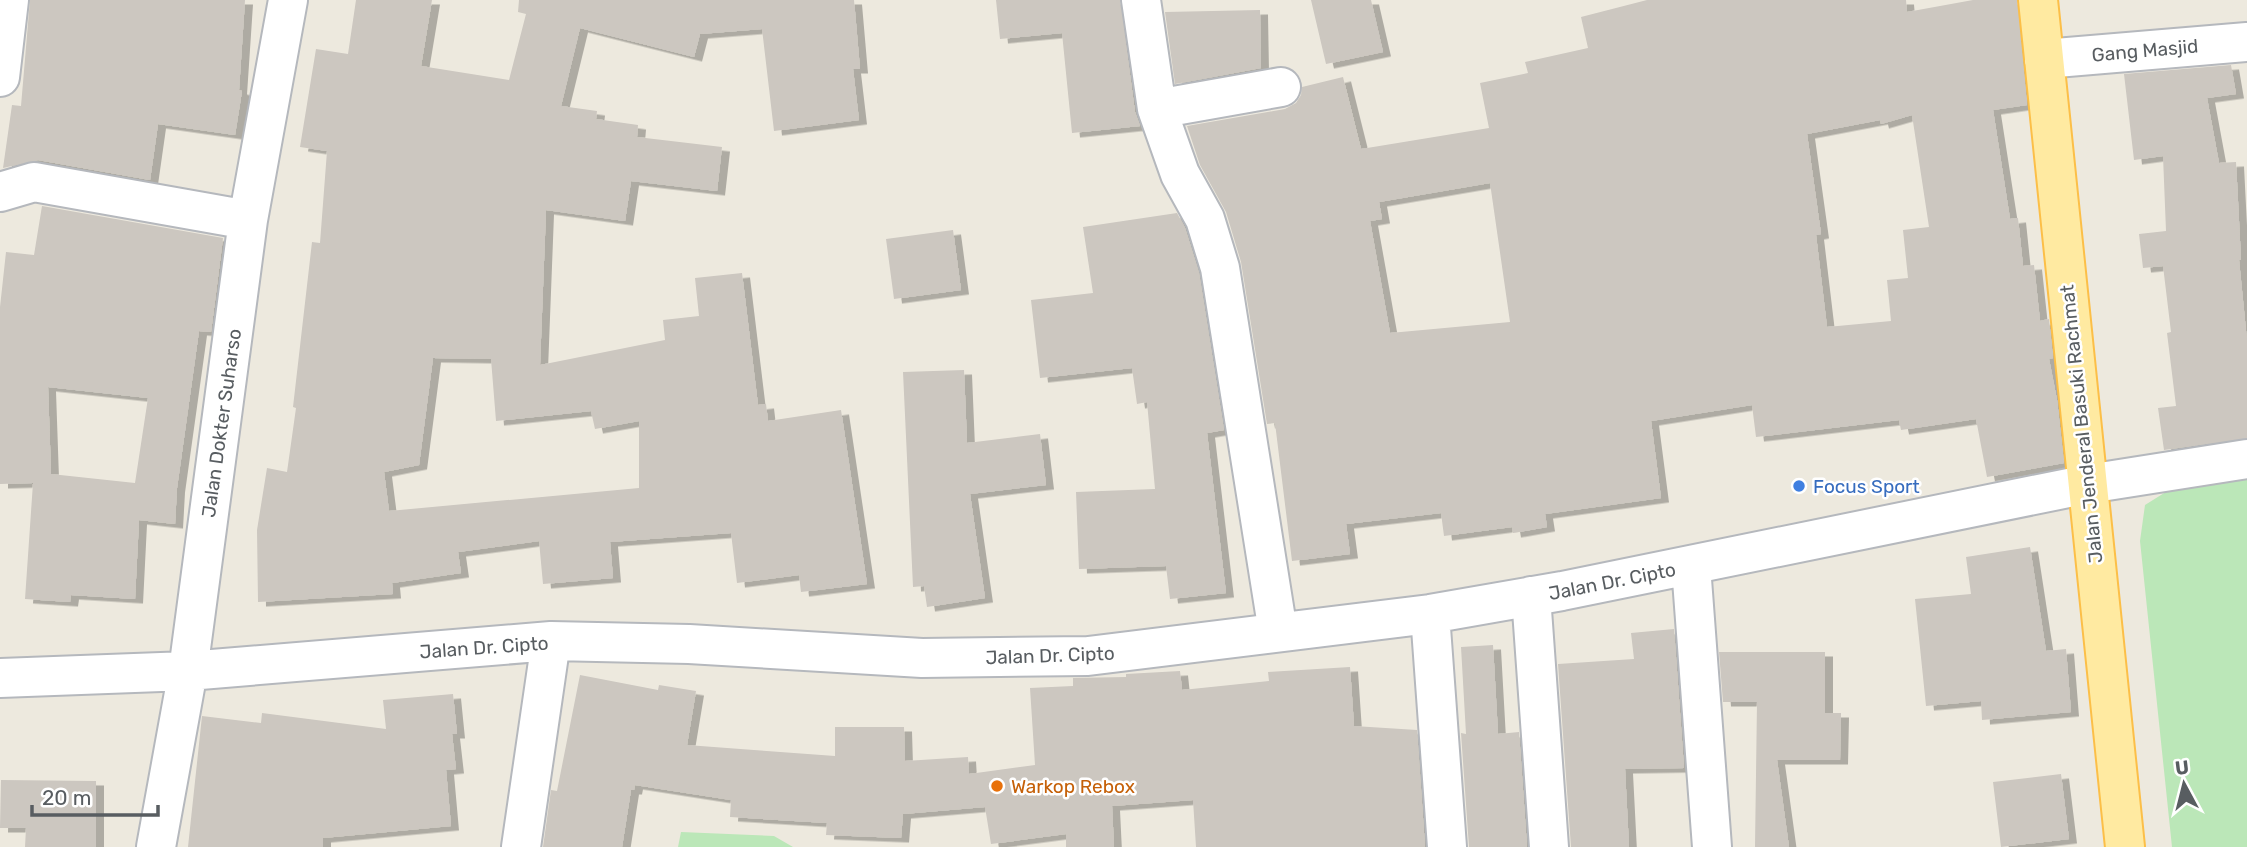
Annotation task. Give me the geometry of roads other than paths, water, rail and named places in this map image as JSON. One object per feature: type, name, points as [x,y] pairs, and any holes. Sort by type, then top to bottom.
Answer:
[{"type":"main road","name":"Jalan Jenderal Basuki Rachmat","points":[[2038,0],[2124,847]]},
{"type":"street","points":[[0,77],[9,0]]},
{"type":"street","name":"Jalan Dokter Suharso","points":[[156,847],[188,671],[248,220],[288,0]]},
{"type":"street","points":[[1141,0],[1157,109],[1180,174],[1205,219],[1220,268],[1278,632]]},
{"type":"street","name":"Gang Masjid","points":[[2044,59],[2247,42]]},
{"type":"street","points":[[1157,109],[1281,87]]},
{"type":"street","points":[[0,192],[34,183],[248,220]]},
{"type":"street","name":"Jalan Dr. Cipto","points":[[0,678],[188,671],[551,641],[690,644],[922,659],[1088,656],[1430,614],[1691,566],[2088,484],[2247,458]]},
{"type":"street","points":[[1691,566],[1712,847]]},
{"type":"street","points":[[1531,596],[1549,847]]},
{"type":"street","points":[[1430,614],[1447,847]]},
{"type":"street","points":[[521,847],[551,641]]},
{"type":"place","name":"Focus Sport","points":[[1799,486]]},
{"type":"place","name":"Warkop Rebox","points":[[997,786]]}]
